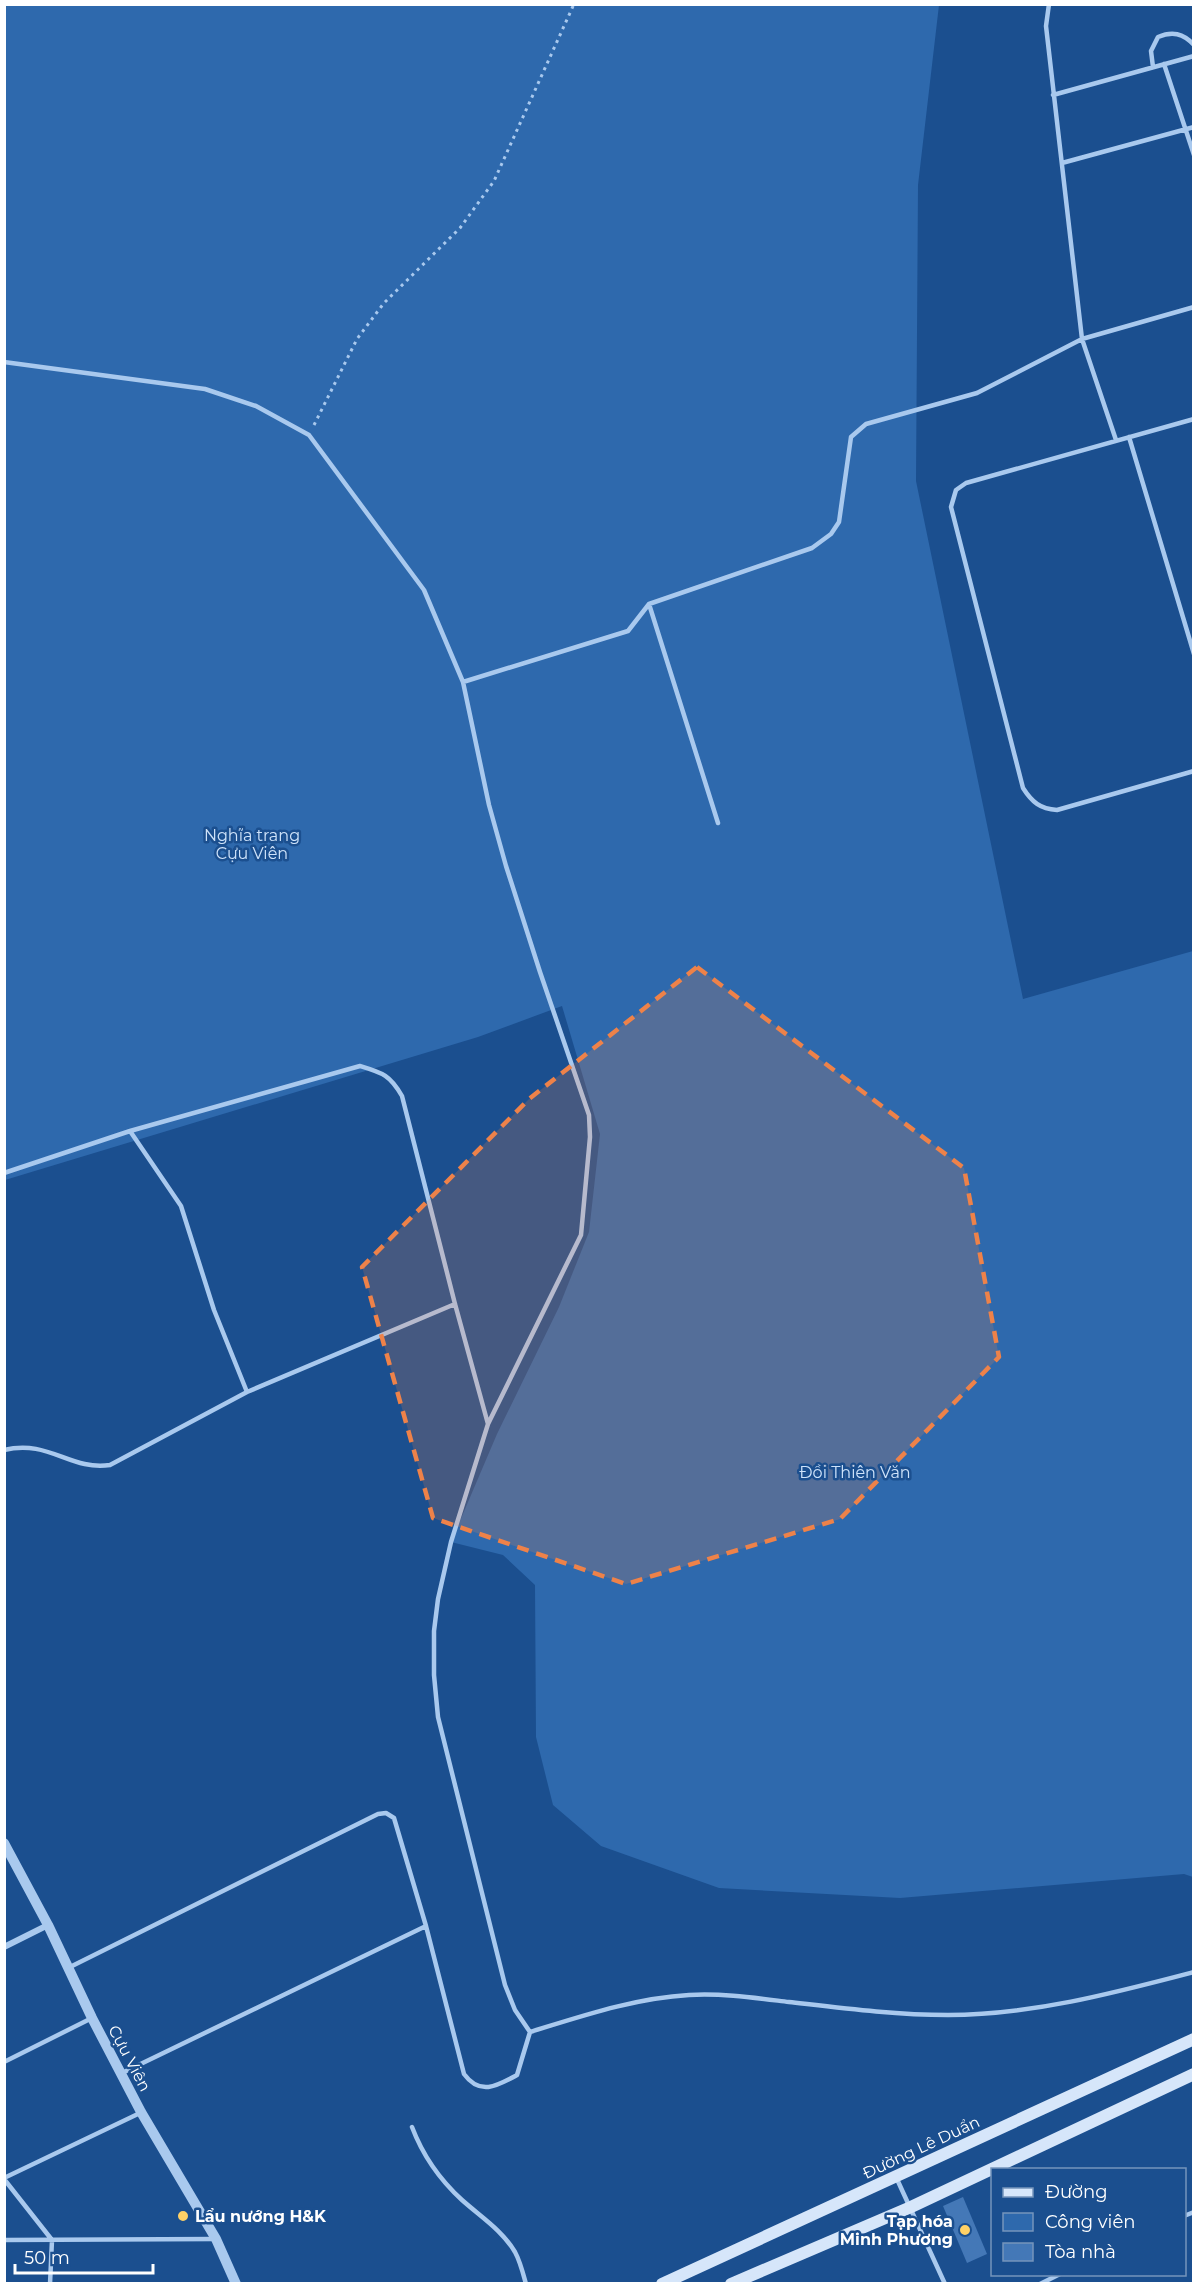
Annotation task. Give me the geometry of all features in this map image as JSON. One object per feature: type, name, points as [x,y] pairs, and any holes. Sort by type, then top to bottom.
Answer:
[{"type":"main road","name":"Đường Lê Duẩn","points":[[662,2283],[1194,2039]]},
{"type":"main road","points":[[994,2168],[1194,2074]]},
{"type":"main road","points":[[731,2283],[911,2207],[991,2169]]},
{"type":"street","name":"Cựu Viên","points":[[4,1843],[48,1925],[92,2018],[141,2112],[216,2239],[236,2283]]},
{"type":"street","points":[[4,1947],[48,1925]]},
{"type":"lane","points":[[1049,4],[1046,26],[1082,339],[1116,440]]},
{"type":"lane","points":[[1153,67],[1151,51],[1158,38],[1172,33],[1180,34],[1194,45]]},
{"type":"lane","points":[[1053,95],[1194,56]]},
{"type":"lane","points":[[1164,64],[1194,155]]},
{"type":"lane","points":[[1062,163],[1194,127]]},
{"type":"lane","points":[[463,682],[628,631],[649,604],[812,548],[831,534],[839,522],[852,437],[866,424],[977,393],[1082,339],[1194,307]]},
{"type":"lane","points":[[4,362],[205,389],[256,406],[309,435],[424,590],[463,682],[489,806],[540,972],[590,1115],[581,1234],[488,1424],[451,1542],[438,1599],[434,1631],[434,1675],[438,1717],[505,1985],[515,2010],[530,2031]]},
{"type":"lane","points":[[1194,419],[966,483],[956,490],[951,507],[1023,788],[1030,798],[1043,809],[1057,810],[1194,771]]},
{"type":"lane","points":[[1129,437],[1194,654]]},
{"type":"lane","points":[[649,604],[718,823]]},
{"type":"lane","points":[[4,1173],[130,1131],[360,1066],[385,1073],[402,1096],[488,1424]]},
{"type":"lane","points":[[130,1131],[181,1206],[214,1310],[248,1392]]},
{"type":"lane","points":[[4,1450],[25,1446],[36,1447],[86,1465],[98,1467],[110,1465],[248,1392],[455,1304]]},
{"type":"lane","points":[[68,1968],[378,1814],[386,1813],[394,1818],[426,1926],[464,2074],[470,2082],[482,2088],[498,2086],[517,2075],[530,2031]]},
{"type":"lane","points":[[122,2073],[426,1926]]},
{"type":"lane","points":[[530,2031],[643,2000],[691,1995],[750,1997],[843,2008],[947,2015],[1004,2012],[1054,2005],[1194,1972]]},
{"type":"lane","points":[[4,2062],[92,2018]]},
{"type":"lane","points":[[50,2283],[52,2240],[4,2178],[141,2112]]},
{"type":"lane","points":[[412,2127],[421,2151],[438,2176],[461,2199],[504,2235],[517,2254],[526,2283]]},
{"type":"lane","points":[[896,2177],[945,2283]]},
{"type":"lane","points":[[4,2240],[216,2239]]},
{"type":"lane","points":[[1040,2283],[1055,2276]]},
{"type":"path","points":[[309,435],[357,339],[384,303],[460,228],[494,181],[574,4]]},
{"type":"highlighted area","points":[[697,967],[964,1168],[999,1357],[840,1519],[626,1584],[433,1518],[362,1267],[529,1099]]},
{"type":"green space","name":"Đồi Thiên Văn","points":[[5,5],[939,5],[918,185],[916,481],[1023,999],[1193,951],[1193,1877],[1184,1874],[900,1898],[719,1888],[601,1846],[553,1805],[536,1737],[535,1585],[503,1555],[451,1542],[497,1434],[559,1307],[589,1232],[600,1134],[562,1006],[478,1037],[5,1180]]},
{"type":"building","name":"Tạp hóa Minh Phương","points":[[963,2197],[987,2254],[967,2263],[943,2206]]},
{"type":"place","name":"Lẩu nướng H&K","points":[[183,2216]]},
{"type":"place","name":"Tạp hóa Minh Phương","points":[[965,2230]]},
{"type":"park label","name":"Nghĩa trang Cựu Viên","points":[[252,844]]}]
